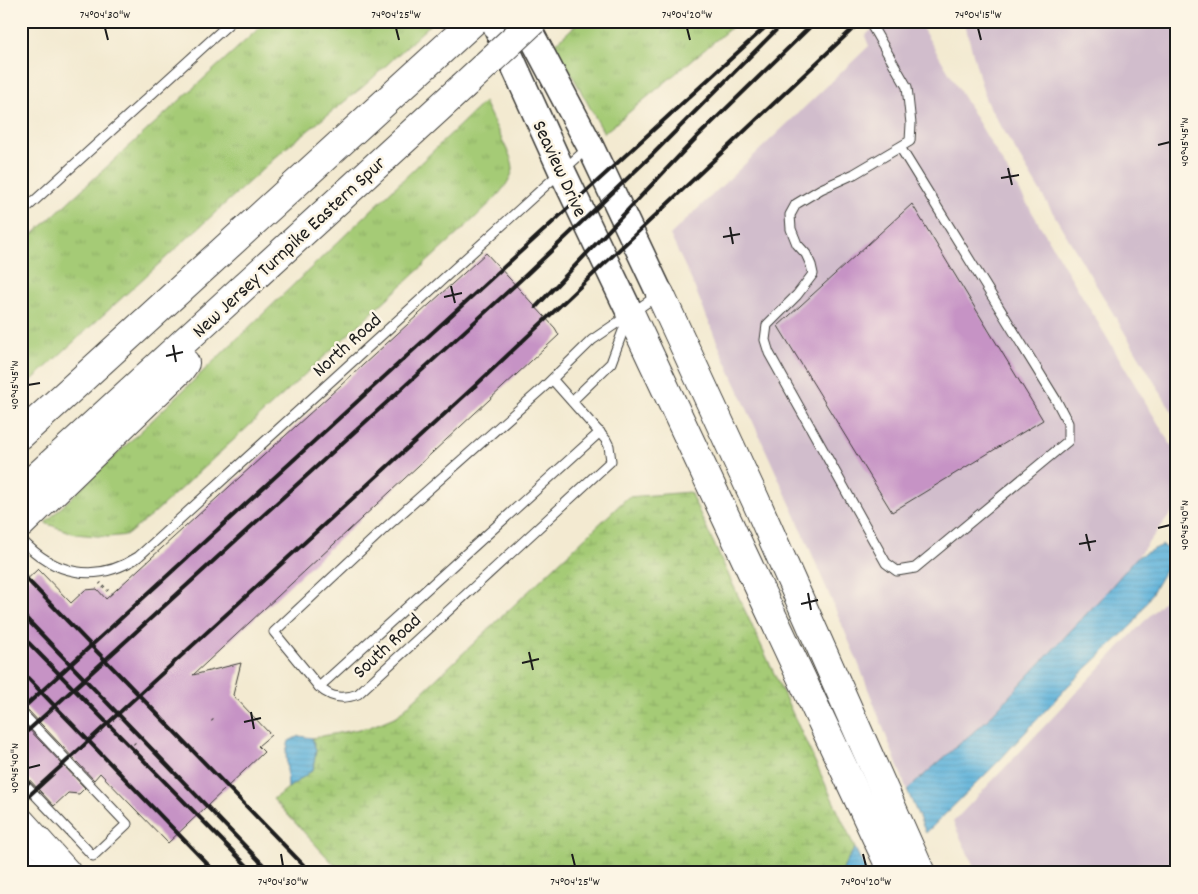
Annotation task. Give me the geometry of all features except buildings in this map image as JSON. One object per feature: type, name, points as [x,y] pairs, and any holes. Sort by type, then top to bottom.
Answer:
[{"type":"highway","name":"New Jersey Turnpike Eastern Spur","points":[[21,435],[474,21]]},
{"type":"highway","name":"New Jersey Turnpike Eastern Spur","points":[[24,517],[240,290],[533,21]]},
{"type":"highway","points":[[660,294],[755,499],[921,873]]},
{"type":"highway","points":[[630,313],[894,873]]},
{"type":"highway","points":[[21,822],[67,873]]},
{"type":"highway","points":[[21,863],[30,873]]},
{"type":"main road","name":"Seaview Drive","points":[[494,21],[562,171],[630,313]]},
{"type":"main road","name":"Seaview Drive","points":[[524,21],[590,146],[660,294]]},
{"type":"lane","points":[[870,21],[907,87],[911,124],[910,141],[854,174],[821,189],[796,204],[790,215],[791,229],[797,244],[806,254],[813,274],[797,295],[767,325],[765,340],[769,353],[886,563],[897,571],[915,568],[1068,441],[1068,423],[1056,400],[900,147]]},
{"type":"lane","points":[[21,212],[225,23]]},
{"type":"lane","name":"North Road","points":[[24,517],[34,553],[64,569],[90,573],[107,571],[123,566],[138,557],[590,146]]},
{"type":"lane","name":"South Road","points":[[552,379],[600,432],[609,446],[611,461],[358,694],[346,697],[331,696],[325,693],[274,632],[384,529],[552,379],[592,340],[660,294]]},
{"type":"lane","points":[[572,401],[611,362],[630,313]]},
{"type":"lane","points":[[319,687],[600,432]]},
{"type":"lane","points":[[21,712],[127,824],[93,856],[21,780]]},
{"type":"shaded area","points":[[881,21],[918,21],[1177,455],[1177,506],[1137,557],[1105,594],[987,720],[907,790],[857,660],[797,519],[670,235],[869,46],[865,36]]},
{"type":"shaded area","points":[[964,21],[1177,21],[1177,420],[986,101]]},
{"type":"shaded area","points":[[1177,587],[1177,873],[977,873],[953,822]]},
{"type":"green space","points":[[267,21],[434,21],[364,86],[286,148],[21,390],[21,245]]},
{"type":"green space","points":[[580,21],[739,21],[604,133],[555,44]]},
{"type":"green space","points":[[484,102],[510,156],[513,169],[508,182],[477,216],[152,515],[127,535],[108,537],[75,534],[45,523]]},
{"type":"green space","points":[[690,492],[855,848],[846,862],[842,873],[342,873],[273,799],[313,770],[316,750],[312,738],[370,727],[397,716],[628,497]]},
{"type":"water","points":[[1163,545],[1169,550],[1165,571],[1134,623],[1068,686],[997,763],[926,833],[907,790],[987,720],[1105,594],[1137,557]]},
{"type":"water","points":[[299,736],[312,738],[316,750],[313,770],[288,788],[286,752],[289,741]]},
{"type":"water","points":[[855,848],[867,873],[842,873],[846,862]]},
{"type":"railway","points":[[21,710],[772,21]]},
{"type":"railway","points":[[21,737],[526,275],[652,155],[785,21]]},
{"type":"railway","points":[[536,307],[697,137],[816,21]]},
{"type":"railway","points":[[21,803],[475,386],[861,21]]},
{"type":"railway","points":[[21,573],[311,873]]},
{"type":"railway","points":[[21,613],[271,873]]},
{"type":"railway","points":[[21,635],[254,873]]},
{"type":"railway","points":[[21,671],[216,873]]},
{"type":"railway","points":[[21,789],[28,783]]}]
